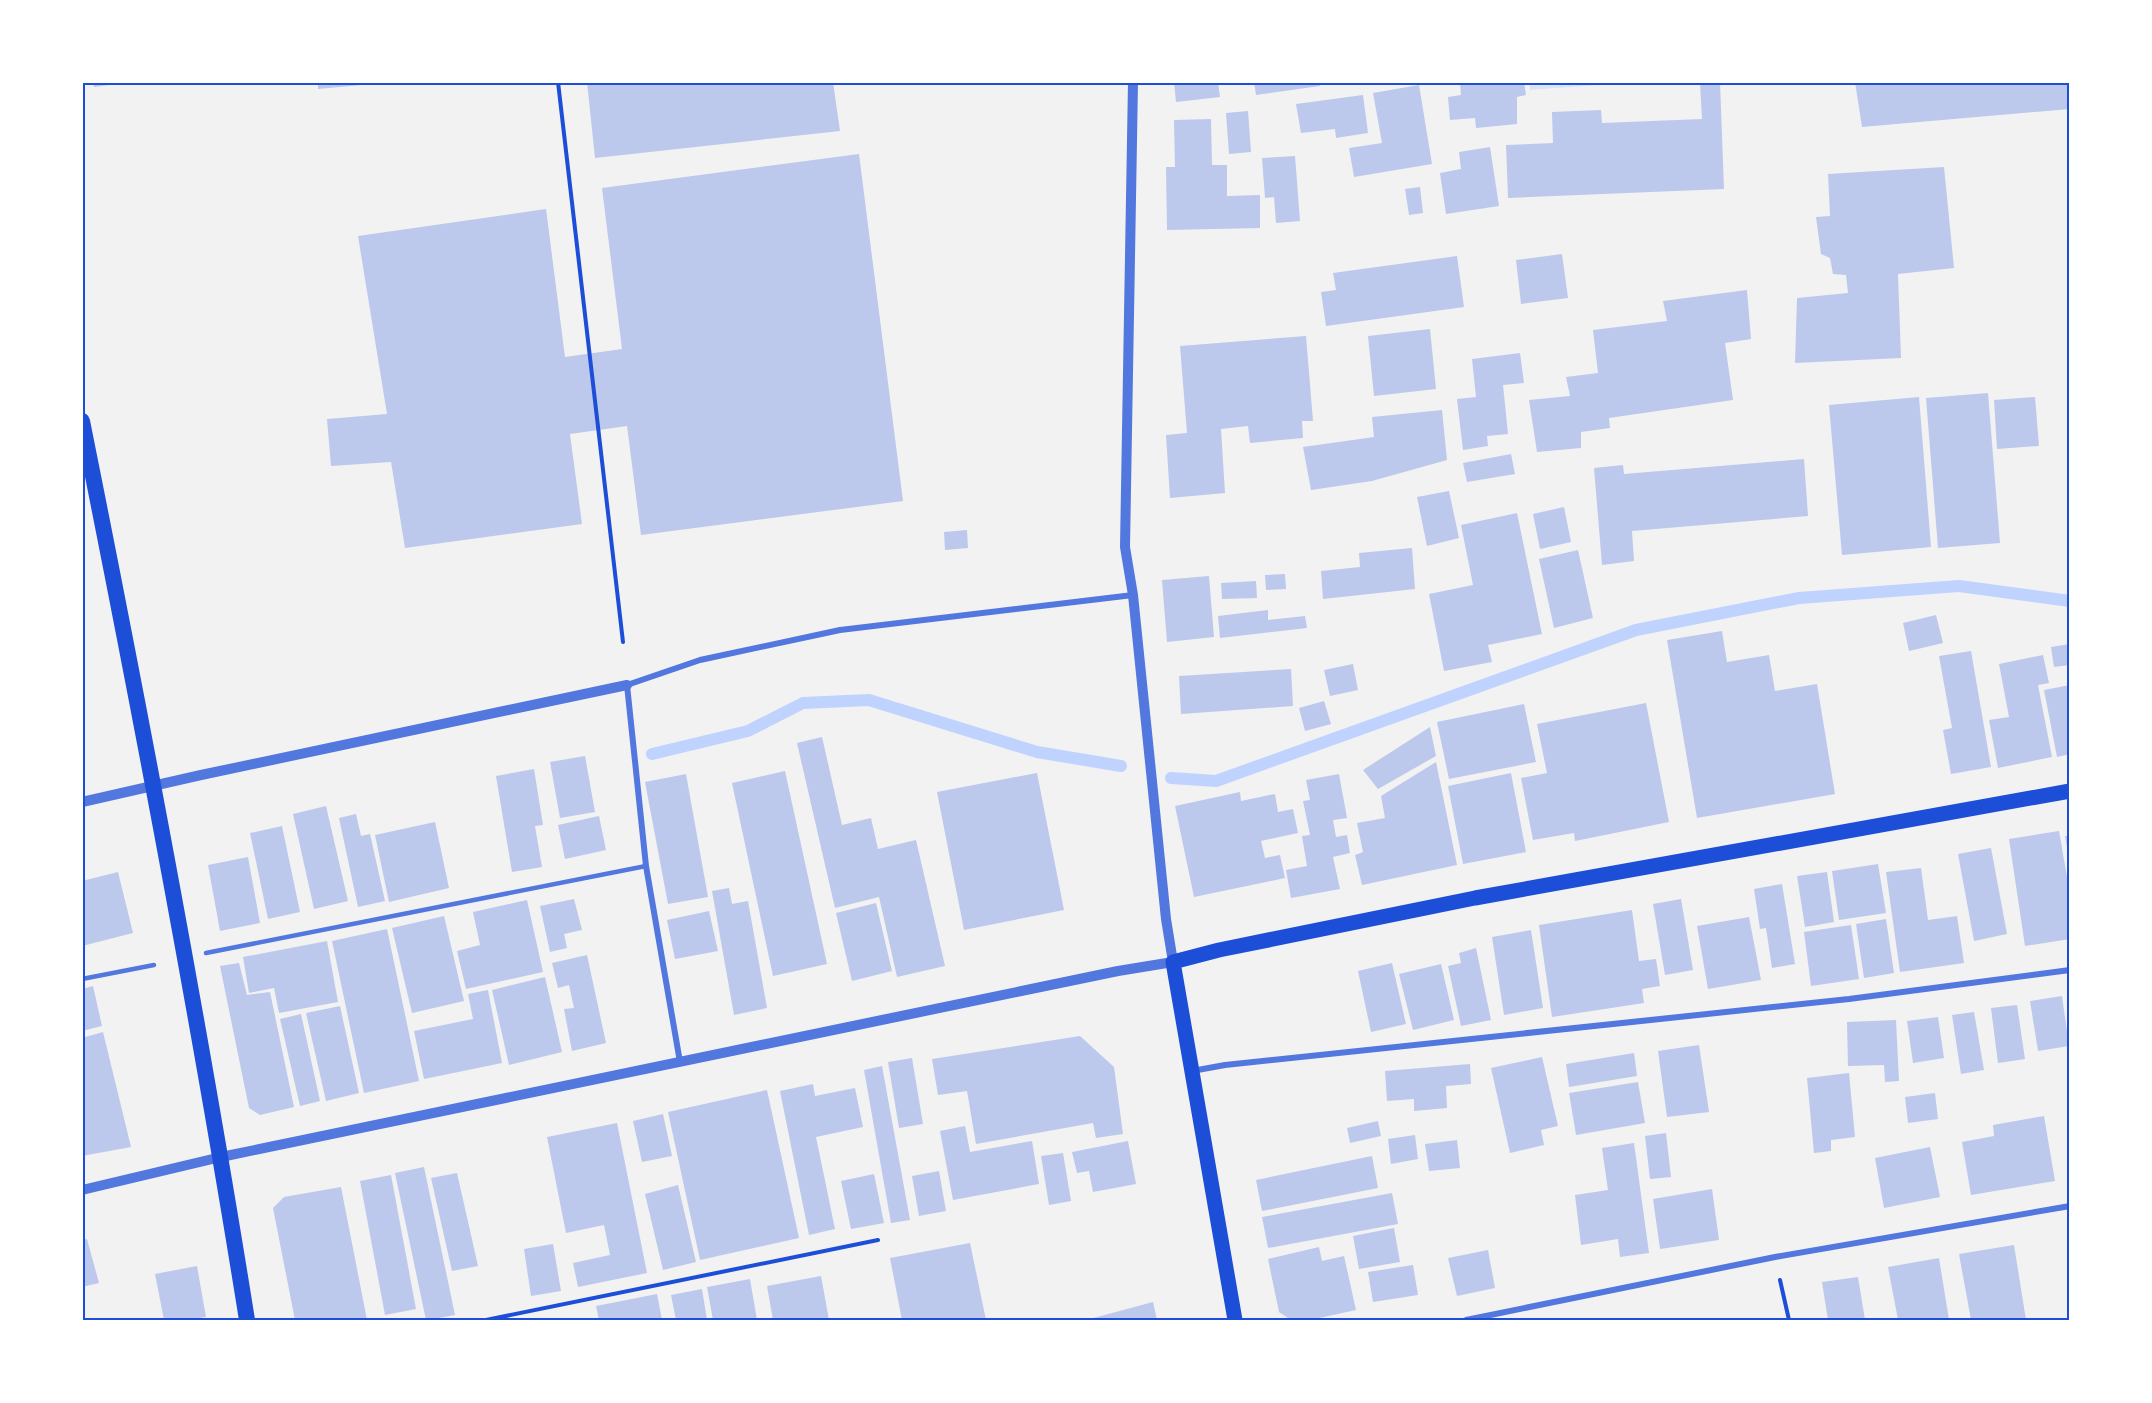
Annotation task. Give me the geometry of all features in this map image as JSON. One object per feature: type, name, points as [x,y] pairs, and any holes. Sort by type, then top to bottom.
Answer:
[{"type":"highway","points":[[82,421],[154,785],[221,1157],[247,1320]]},
{"type":"main road","points":[[1235,1320],[1173,962],[1219,950],[1486,896],[2070,790]]},
{"type":"street","points":[[82,1190],[221,1157],[1118,971],[1173,962],[1166,919],[1133,595],[1125,547],[1133,82]]},
{"type":"street","points":[[82,802],[627,685],[700,660],[840,630],[1133,595]]},
{"type":"street","points":[[627,685],[646,866],[680,1062]]},
{"type":"street","points":[[1192,1071],[1226,1065],[1849,999],[2070,970]]},
{"type":"street","points":[[1466,1320],[1775,1257],[2070,1206]]},
{"type":"lane","points":[[206,953],[646,866]]},
{"type":"lane","points":[[82,979],[154,965]]},
{"type":"path","points":[[558,82],[623,642]]},
{"type":"path","points":[[486,1320],[878,1240]]},
{"type":"path","points":[[1775,1257],[1789,1320]]},
{"type":"shaded area","points":[[1530,82],[1625,82],[1625,83],[1530,90]]},
{"type":"building","points":[[93,82],[116,82],[116,84],[94,87]]},
{"type":"building","points":[[318,82],[372,82],[372,84],[318,89]]},
{"type":"building","points":[[587,82],[833,82],[840,131],[595,158]]},
{"type":"building","points":[[1174,82],[1218,82],[1220,97],[1176,102]]},
{"type":"building","points":[[1254,82],[1319,82],[1320,86],[1256,95]]},
{"type":"building","points":[[1460,82],[1524,82],[1526,95],[1517,97],[1517,124],[1476,128],[1475,118],[1450,120],[1448,97],[1461,95]]},
{"type":"building","points":[[1720,82],[1724,189],[1508,198],[1506,145],[1553,143],[1552,112],[1601,110],[1602,123],[1702,119],[1700,83]]},
{"type":"building","points":[[1855,82],[2070,82],[2070,109],[1862,127]]},
{"type":"building","points":[[1419,85],[1432,164],[1354,177],[1349,148],[1382,143],[1373,93]]},
{"type":"building","points":[[1363,95],[1368,133],[1336,138],[1335,129],[1301,133],[1296,104]]},
{"type":"building","points":[[1248,111],[1251,152],[1229,154],[1226,113]]},
{"type":"building","points":[[1211,119],[1212,165],[1227,165],[1227,196],[1260,195],[1260,228],[1167,230],[1166,167],[1175,167],[1174,120]]},
{"type":"building","points":[[1490,147],[1499,206],[1446,214],[1440,173],[1461,169],[1459,152]]},
{"type":"building","points":[[859,154],[903,501],[641,535],[627,426],[570,434],[582,524],[405,548],[391,462],[331,466],[327,419],[387,414],[358,236],[546,209],[565,357],[622,349],[602,188]]},
{"type":"building","points":[[1295,156],[1300,221],[1276,223],[1274,197],[1265,198],[1262,158]]},
{"type":"building","points":[[1944,167],[1954,268],[1898,274],[1901,358],[1795,363],[1797,298],[1848,293],[1846,275],[1833,274],[1830,258],[1821,254],[1816,217],[1830,216],[1828,174]]},
{"type":"building","points":[[1420,187],[1423,213],[1409,215],[1405,189]]},
{"type":"building","points":[[1562,254],[1568,298],[1521,304],[1516,260]]},
{"type":"building","points":[[1457,256],[1464,307],[1326,326],[1321,292],[1336,290],[1333,273]]},
{"type":"building","points":[[1747,290],[1751,339],[1725,343],[1733,400],[1609,418],[1610,428],[1581,432],[1581,448],[1537,452],[1529,400],[1570,396],[1566,377],[1598,373],[1593,330],[1667,321],[1663,301]]},
{"type":"building","points":[[1430,329],[1436,389],[1374,396],[1368,336]]},
{"type":"building","points":[[1306,336],[1313,421],[1302,421],[1303,438],[1250,443],[1248,426],[1221,429],[1225,493],[1170,498],[1166,435],[1187,433],[1180,346]]},
{"type":"building","points":[[1520,353],[1524,383],[1503,385],[1508,434],[1487,436],[1488,446],[1463,450],[1457,399],[1476,397],[1472,359]]},
{"type":"building","points":[[1988,393],[2000,543],[1938,548],[1926,398]]},
{"type":"building","points":[[1919,397],[1931,547],[1842,555],[1829,405]]},
{"type":"building","points":[[2035,397],[2039,446],[1997,449],[1994,400]]},
{"type":"building","points":[[1442,410],[1447,460],[1372,481],[1311,490],[1303,447],[1374,437],[1372,417]]},
{"type":"building","points":[[1511,454],[1515,474],[1467,482],[1463,463]]},
{"type":"building","points":[[1804,459],[1808,516],[1632,531],[1634,561],[1602,565],[1594,468],[1623,465],[1624,474]]},
{"type":"building","points":[[1449,491],[1459,538],[1427,546],[1417,497]]},
{"type":"building","points":[[1564,507],[1571,542],[1540,549],[1533,514]]},
{"type":"building","points":[[1517,513],[1542,634],[1488,645],[1492,662],[1444,671],[1429,594],[1473,585],[1461,525]]},
{"type":"building","points":[[967,530],[968,548],[945,550],[944,532]]},
{"type":"building","points":[[1412,548],[1415,589],[1323,599],[1321,571],[1360,567],[1359,553]]},
{"type":"building","points":[[1578,550],[1593,618],[1554,628],[1539,559]]},
{"type":"building","points":[[1285,574],[1286,589],[1266,590],[1265,575]]},
{"type":"building","points":[[1209,576],[1214,637],[1167,642],[1162,580]]},
{"type":"building","points":[[1256,581],[1257,598],[1222,599],[1221,583]]},
{"type":"building","points":[[1268,610],[1268,620],[1305,616],[1307,628],[1220,638],[1218,616]]},
{"type":"building","points":[[1936,615],[1943,643],[1909,651],[1903,623]]},
{"type":"building","points":[[1722,631],[1727,662],[1769,655],[1775,691],[1817,684],[1835,794],[1697,818],[1667,640]]},
{"type":"building","points":[[2070,644],[2070,665],[2054,667],[2051,647]]},
{"type":"building","points":[[1971,651],[1991,767],[1951,774],[1943,730],[1952,728],[1939,656]]},
{"type":"building","points":[[2043,655],[2049,683],[2038,685],[2052,757],[1998,768],[1989,720],[2009,717],[1999,664]]},
{"type":"building","points":[[1353,664],[1358,690],[1330,696],[1324,670]]},
{"type":"building","points":[[1291,669],[1293,706],[1181,714],[1179,676]]},
{"type":"building","points":[[2070,685],[2070,754],[2057,757],[2044,690]]},
{"type":"building","points":[[1324,701],[1331,724],[1305,731],[1299,708]]},
{"type":"building","points":[[1646,703],[1669,822],[1575,841],[1574,833],[1533,840],[1521,778],[1547,773],[1537,724]]},
{"type":"building","points":[[1524,704],[1536,762],[1449,779],[1437,722]]},
{"type":"building","points":[[1430,727],[1436,756],[1378,789],[1363,770]]},
{"type":"building","points":[[822,737],[842,825],[871,818],[878,849],[916,840],[945,966],[897,977],[879,897],[835,908],[797,743]]},
{"type":"building","points":[[585,756],[595,812],[560,818],[550,762]]},
{"type":"building","points":[[1436,762],[1457,865],[1362,885],[1355,855],[1363,852],[1357,823],[1385,818],[1381,796]]},
{"type":"building","points":[[534,769],[543,825],[535,826],[542,867],[512,872],[496,776]]},
{"type":"building","points":[[785,771],[827,964],[773,976],[732,783]]},
{"type":"building","points":[[1037,773],[1064,910],[964,930],[937,792]]},
{"type":"building","points":[[1511,773],[1526,852],[1463,864],[1448,786]]},
{"type":"building","points":[[686,774],[708,897],[668,904],[645,782]]},
{"type":"building","points":[[1339,774],[1347,818],[1333,820],[1336,837],[1347,835],[1350,853],[1333,857],[1340,889],[1291,898],[1286,870],[1307,866],[1302,836],[1310,835],[1303,801],[1310,800],[1306,780]]},
{"type":"building","points":[[1240,792],[1241,801],[1275,794],[1278,812],[1293,809],[1298,833],[1261,841],[1265,858],[1280,855],[1285,878],[1194,897],[1175,806]]},
{"type":"building","points":[[326,806],[348,901],[314,909],[293,814]]},
{"type":"building","points":[[356,814],[361,836],[370,834],[385,901],[358,907],[339,818]]},
{"type":"building","points":[[599,816],[606,850],[565,859],[558,825]]},
{"type":"building","points":[[435,822],[449,888],[389,902],[375,835]]},
{"type":"building","points":[[282,826],[300,912],[268,919],[250,833]]},
{"type":"building","points":[[2059,831],[2070,894],[2070,939],[2025,946],[2009,839]]},
{"type":"building","points":[[2065,836],[2070,836],[2070,853],[2068,853]]},
{"type":"building","points":[[1991,848],[2007,934],[1974,941],[1958,854]]},
{"type":"building","points":[[248,857],[260,923],[220,931],[208,865]]},
{"type":"building","points":[[1878,864],[1886,913],[1839,920],[1832,871]]},
{"type":"building","points":[[1921,868],[1928,920],[1957,916],[1964,963],[1900,972],[1886,872]]},
{"type":"building","points":[[118,872],[133,933],[82,946],[82,881]]},
{"type":"building","points":[[1827,872],[1834,922],[1805,927],[1797,876]]},
{"type":"building","points":[[1782,884],[1795,964],[1772,968],[1766,928],[1760,929],[1754,889]]},
{"type":"building","points":[[729,888],[732,904],[748,901],[767,1008],[734,1015],[712,891]]},
{"type":"building","points":[[574,899],[582,930],[564,934],[567,948],[550,952],[540,906]]},
{"type":"building","points":[[1681,899],[1693,970],[1665,975],[1653,904]]},
{"type":"building","points":[[527,900],[543,972],[466,989],[457,951],[480,945],[473,912]]},
{"type":"building","points":[[876,903],[892,971],[852,981],[836,913]]},
{"type":"building","points":[[1632,910],[1639,961],[1656,959],[1660,986],[1642,989],[1644,1003],[1552,1017],[1539,925]]},
{"type":"building","points":[[709,911],[718,951],[675,959],[667,920]]},
{"type":"building","points":[[444,916],[464,1001],[412,1013],[392,928]]},
{"type":"building","points":[[1749,917],[1761,980],[1708,989],[1697,926]]},
{"type":"building","points":[[1886,919],[1894,973],[1864,978],[1856,924]]},
{"type":"building","points":[[1851,925],[1859,979],[1811,986],[1804,932]]},
{"type":"building","points":[[387,929],[419,1081],[364,1093],[332,941]]},
{"type":"building","points":[[1531,930],[1543,1008],[1504,1015],[1492,937]]},
{"type":"building","points":[[327,941],[338,1002],[279,1013],[274,988],[249,993],[243,957]]},
{"type":"building","points":[[1476,948],[1491,1020],[1461,1026],[1448,966],[1461,963],[1459,953]]},
{"type":"building","points":[[587,955],[606,1043],[572,1051],[564,1009],[574,1008],[569,985],[558,988],[552,963]]},
{"type":"building","points":[[239,963],[247,995],[270,992],[294,1107],[260,1115],[249,1108],[220,966]]},
{"type":"building","points":[[1392,963],[1406,1024],[1371,1032],[1358,971]]},
{"type":"building","points":[[1441,964],[1454,1020],[1413,1030],[1399,974]]},
{"type":"building","points":[[545,977],[562,1052],[509,1065],[492,990]]},
{"type":"building","points":[[93,986],[102,1026],[82,1031],[82,989]]},
{"type":"building","points":[[488,990],[502,1063],[424,1079],[414,1031],[473,1019],[468,994]]},
{"type":"building","points":[[2062,996],[2069,1046],[2038,1051],[2030,1001]]},
{"type":"building","points":[[2017,1005],[2025,1059],[1998,1063],[1991,1008]]},
{"type":"building","points":[[340,1006],[359,1093],[326,1101],[306,1013]]},
{"type":"building","points":[[1974,1012],[1984,1070],[1961,1074],[1952,1015]]},
{"type":"building","points":[[301,1014],[320,1101],[300,1106],[280,1019]]},
{"type":"building","points":[[1938,1017],[1944,1058],[1913,1063],[1907,1021]]},
{"type":"building","points":[[1896,1020],[1899,1081],[1885,1082],[1884,1065],[1848,1066],[1847,1022]]},
{"type":"building","points":[[103,1032],[131,1147],[82,1156],[82,1038]]},
{"type":"building","points":[[1080,1036],[1114,1067],[1123,1134],[1096,1138],[1093,1123],[976,1144],[967,1091],[938,1095],[932,1059]]},
{"type":"building","points":[[1699,1045],[1709,1112],[1667,1117],[1658,1051]]},
{"type":"building","points":[[1634,1053],[1637,1076],[1569,1087],[1566,1064]]},
{"type":"building","points":[[1542,1057],[1558,1126],[1541,1130],[1544,1145],[1510,1153],[1491,1068]]},
{"type":"building","points":[[912,1058],[923,1124],[899,1128],[888,1062]]},
{"type":"building","points":[[1470,1064],[1471,1084],[1446,1086],[1447,1108],[1414,1111],[1414,1099],[1387,1101],[1385,1071]]},
{"type":"building","points":[[882,1066],[910,1220],[891,1223],[864,1070]]},
{"type":"building","points":[[1849,1073],[1855,1137],[1831,1140],[1831,1151],[1814,1153],[1807,1078]]},
{"type":"building","points":[[1638,1082],[1645,1123],[1576,1135],[1569,1093]]},
{"type":"building","points":[[813,1084],[815,1096],[855,1088],[863,1127],[816,1137],[835,1229],[809,1235],[780,1091]]},
{"type":"building","points":[[767,1090],[799,1238],[700,1260],[668,1112]]},
{"type":"building","points":[[1935,1093],[1938,1119],[1908,1123],[1905,1097]]},
{"type":"building","points":[[663,1114],[672,1156],[642,1162],[633,1121]]},
{"type":"building","points":[[2044,1116],[2055,1181],[1971,1195],[1962,1142],[1994,1136],[1993,1125]]},
{"type":"building","points":[[1378,1121],[1381,1136],[1350,1143],[1347,1128]]},
{"type":"building","points":[[617,1123],[647,1273],[578,1287],[573,1263],[610,1255],[604,1225],[566,1233],[547,1137]]},
{"type":"building","points":[[965,1126],[970,1152],[1032,1141],[1039,1184],[953,1200],[940,1131]]},
{"type":"building","points":[[1666,1133],[1671,1177],[1650,1179],[1645,1136]]},
{"type":"building","points":[[1415,1135],[1418,1159],[1391,1164],[1388,1139]]},
{"type":"building","points":[[1457,1140],[1460,1168],[1429,1171],[1425,1144]]},
{"type":"building","points":[[1128,1141],[1136,1184],[1093,1192],[1089,1171],[1077,1173],[1072,1152]]},
{"type":"building","points":[[1634,1143],[1649,1253],[1620,1257],[1618,1239],[1581,1245],[1575,1195],[1608,1190],[1602,1148]]},
{"type":"building","points":[[1930,1147],[1940,1197],[1884,1208],[1875,1158]]},
{"type":"building","points":[[1063,1153],[1071,1201],[1049,1205],[1041,1156]]},
{"type":"building","points":[[1372,1156],[1378,1188],[1262,1211],[1256,1180]]},
{"type":"building","points":[[424,1167],[455,1315],[428,1320],[426,1320],[395,1173]]},
{"type":"building","points":[[939,1171],[946,1211],[919,1216],[912,1176]]},
{"type":"building","points":[[457,1173],[478,1266],[452,1271],[431,1178]]},
{"type":"building","points":[[874,1174],[884,1223],[851,1229],[841,1181]]},
{"type":"building","points":[[391,1175],[416,1309],[385,1315],[360,1181]]},
{"type":"building","points":[[678,1185],[696,1262],[663,1270],[645,1194]]},
{"type":"building","points":[[341,1187],[367,1320],[295,1320],[273,1208],[284,1197]]},
{"type":"building","points":[[1712,1189],[1719,1240],[1660,1249],[1653,1199]]},
{"type":"building","points":[[1392,1193],[1398,1224],[1268,1248],[1262,1217]]},
{"type":"building","points":[[1394,1228],[1400,1262],[1359,1269],[1353,1236]]},
{"type":"building","points":[[87,1239],[99,1283],[82,1287],[82,1240]]},
{"type":"building","points":[[970,1243],[986,1320],[902,1320],[890,1258]]},
{"type":"building","points":[[553,1244],[561,1291],[531,1296],[524,1249]]},
{"type":"building","points":[[2014,1245],[2026,1320],[1971,1320],[1959,1254]]},
{"type":"building","points":[[1319,1247],[1322,1261],[1344,1256],[1356,1310],[1310,1320],[1291,1320],[1279,1312],[1268,1259]]},
{"type":"building","points":[[1488,1250],[1495,1288],[1457,1296],[1448,1258]]},
{"type":"building","points":[[1939,1258],[1949,1320],[1898,1320],[1888,1267]]},
{"type":"building","points":[[1413,1265],[1418,1295],[1373,1302],[1368,1272]]},
{"type":"building","points":[[197,1266],[206,1317],[164,1320],[155,1274]]},
{"type":"building","points":[[821,1276],[829,1320],[773,1320],[767,1286]]},
{"type":"building","points":[[1858,1277],[1865,1320],[1828,1320],[1822,1282]]},
{"type":"building","points":[[750,1279],[757,1320],[713,1320],[707,1287]]},
{"type":"building","points":[[702,1289],[707,1320],[676,1320],[671,1295]]},
{"type":"building","points":[[657,1294],[662,1320],[599,1320],[596,1306]]},
{"type":"building","points":[[1153,1302],[1157,1320],[1086,1320]]},
{"type":"waterway","points":[[1171,778],[1216,781],[1636,630],[1799,598],[1959,586],[2070,601]]},
{"type":"waterway","points":[[652,754],[748,731],[803,703],[869,700],[1037,752],[1121,766]]}]
